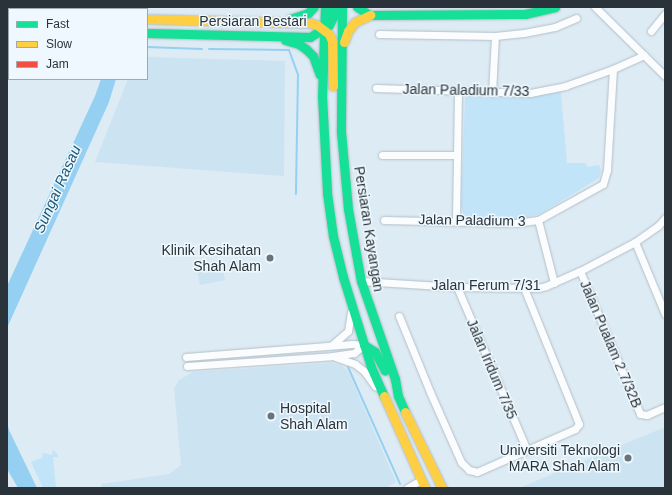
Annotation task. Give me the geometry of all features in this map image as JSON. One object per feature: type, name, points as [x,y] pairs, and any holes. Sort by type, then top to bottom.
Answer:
[{"type":"main road","points":[[247,22],[296,18],[308,13],[314,7]]},
{"type":"main road","points":[[325,7],[323,84],[327,192],[333,236],[349,298],[364,345],[386,403],[423,484]]},
{"type":"main road","points":[[324,30],[334,17],[334,7]]},
{"type":"main road","name":"Persiaran Kayangan","points":[[342,7],[341,132],[348,209],[361,281],[395,380],[398,396],[442,488]]},
{"type":"main road","points":[[357,7],[370,15]]},
{"type":"main road","points":[[342,49],[348,31],[355,22],[370,15],[525,14],[555,7]]},
{"type":"main road","name":"Persiaran Bestari","points":[[148,19],[310,23],[324,30]]},
{"type":"main road","points":[[324,30],[329,34],[332,40],[333,94],[341,132]]},
{"type":"main road","name":"Persiaran Bestari","points":[[148,33],[267,37],[310,36],[324,30]]},
{"type":"main road","points":[[267,37],[290,41],[306,49],[313,56],[323,84]]},
{"type":"main road","points":[[364,345],[370,332],[367,301]]},
{"type":"main road","points":[[364,345],[375,352],[380,358],[398,396]]},
{"type":"street","points":[[595,7],[665,76]]},
{"type":"street","points":[[651,31],[665,14]]},
{"type":"street","points":[[379,34],[495,36],[524,33],[555,27],[576,18]]},
{"type":"street","points":[[492,93],[495,36]]},
{"type":"street","name":"Jalan Paladium 7/33","points":[[376,88],[492,93],[530,93],[565,86],[613,69],[644,55]]},
{"type":"street","name":"Jalan Paladium 3","points":[[384,220],[456,220],[516,223],[538,220],[602,184],[607,170],[613,69]]},
{"type":"street","points":[[456,220],[458,91]]},
{"type":"street","points":[[382,154],[457,155]]},
{"type":"street","name":"Jalan Ferum 7/31","points":[[361,281],[457,287],[538,288],[554,283],[580,271],[634,242],[658,226],[665,218]]},
{"type":"street","points":[[538,220],[554,283]]},
{"type":"street","points":[[634,242],[665,314]]},
{"type":"street","name":"Jalan Pualam 2 7/32B","points":[[580,271],[640,414],[647,415],[665,407]]},
{"type":"street","name":"Jalan Iridum 7/35","points":[[457,287],[527,450]]},
{"type":"street","points":[[399,316],[461,462],[469,470],[478,472],[575,429],[579,421],[524,288]]},
{"type":"street","points":[[331,346],[348,331],[352,317],[349,298]]},
{"type":"street","points":[[186,357],[352,344],[364,345]]},
{"type":"street","points":[[187,366],[332,356],[354,353],[364,345]]},
{"type":"street","points":[[332,356],[355,364],[364,371],[386,403]]},
{"type":"street","points":[[407,488],[423,484]]},
{"type":"shaded area","points":[[98,7],[261,7],[126,8]]},
{"type":"shaded area","points":[[148,57],[285,61],[284,176],[95,162],[128,80],[148,80]]},
{"type":"shaded area","points":[[558,90],[561,93],[567,163],[585,163],[588,167],[599,165],[601,170],[599,178],[540,214],[515,220],[464,216],[461,206],[465,98],[468,96],[536,96]]},
{"type":"shaded area","points":[[222,265],[225,280],[200,285],[197,270]]},
{"type":"shaded area","name":"Hospital Shah Alam","points":[[331,363],[341,365],[348,371],[396,482],[386,488],[102,488],[101,484],[169,474],[181,465],[174,388],[179,380],[193,372]]},
{"type":"shaded area","name":"Universiti Teknologi MARA Shah Alam","points":[[665,427],[665,488],[519,488]]},
{"type":"shaded area","points":[[53,450],[58,455],[58,457],[53,457],[56,488],[43,488],[31,462],[42,458],[43,453],[52,455]]},
{"type":"water","name":"Sungai Rasau","points":[[101,80],[116,80],[109,102],[7,328],[7,286],[95,96]]},
{"type":"water","points":[[7,421],[9,430],[37,488],[18,488],[7,469]]},
{"type":"waterway","points":[[148,47],[202,49]]},
{"type":"waterway","points":[[209,49],[289,50],[298,75],[296,194]]},
{"type":"waterway","points":[[348,367],[400,484]]},
{"type":"traffic: fast","points":[[290,19],[308,13],[314,7]]},
{"type":"traffic: fast","points":[[325,7],[322,96],[327,193],[333,236],[343,277],[371,367],[384,396]]},
{"type":"traffic: fast","points":[[148,33],[310,37],[329,25],[333,17],[334,7]]},
{"type":"traffic: fast","points":[[342,7],[341,132],[348,209],[361,281],[395,379],[398,396],[405,412]]},
{"type":"traffic: fast","points":[[357,7],[370,15]]},
{"type":"traffic: fast","points":[[370,15],[525,14],[555,7]]},
{"type":"traffic: fast","points":[[285,40],[299,44],[306,49],[313,56],[320,75]]},
{"type":"traffic: fast","points":[[364,345],[375,352],[385,371]]},
{"type":"traffic: slow","points":[[344,42],[348,31],[355,22],[370,15]]},
{"type":"traffic: slow","points":[[148,19],[310,23],[317,25],[329,34],[332,41],[333,86]]},
{"type":"traffic: slow","points":[[384,396],[425,488]]},
{"type":"traffic: slow","points":[[405,412],[442,488]]},
{"type":"place","name":"Klinik Kesihatan Shah Alam","points":[[270,258]]},
{"type":"place","name":"Hospital Shah Alam","points":[[271,416]]},
{"type":"place","name":"Universiti Teknologi MARA Shah Alam","points":[[628,458]]}]
